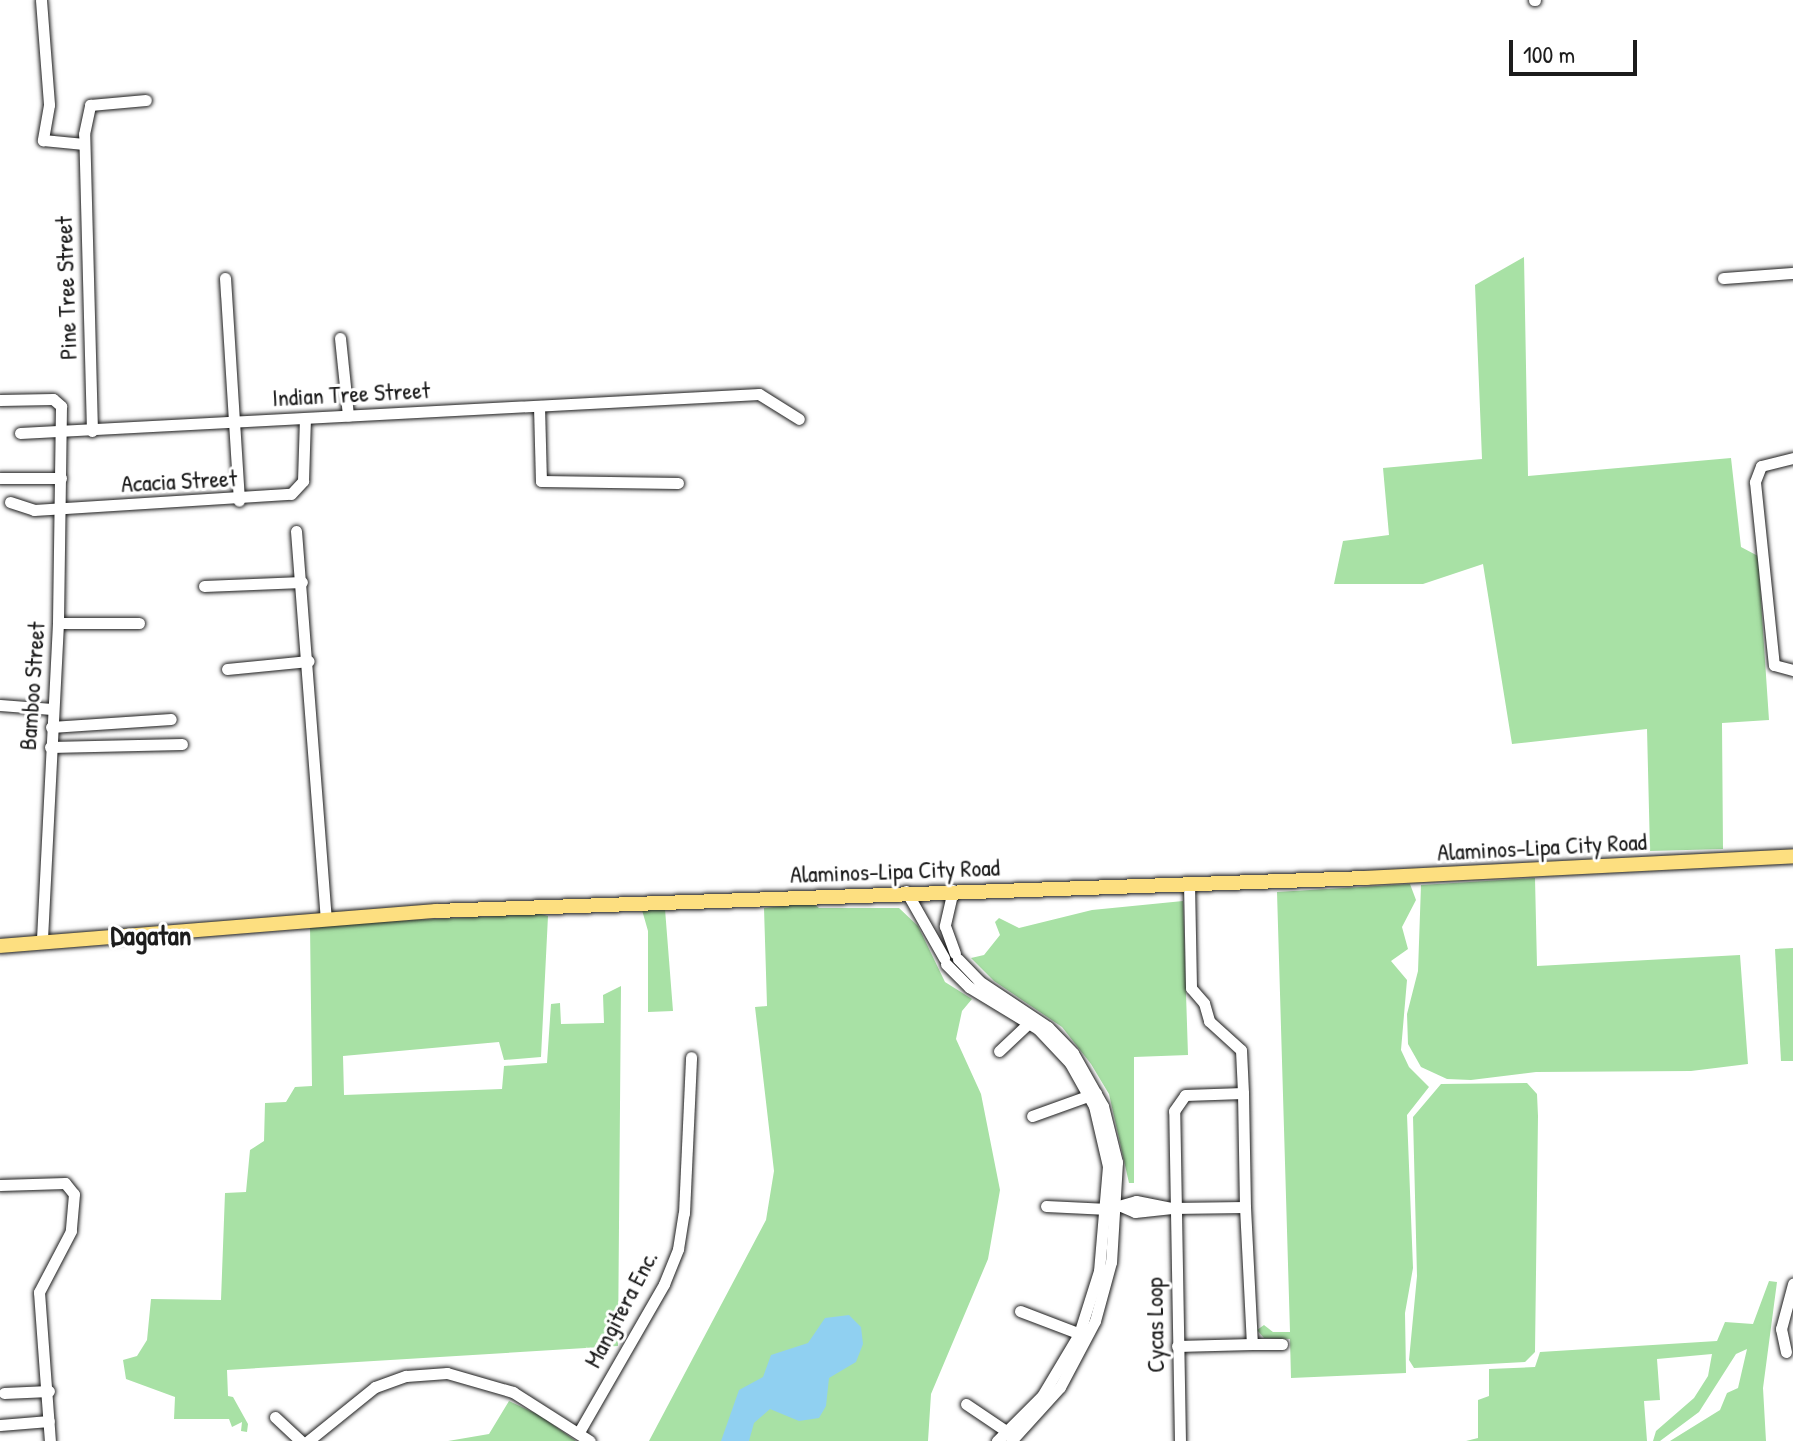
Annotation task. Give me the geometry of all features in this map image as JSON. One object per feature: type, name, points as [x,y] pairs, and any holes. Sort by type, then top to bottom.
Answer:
[{"type":"main road","name":"Alaminos-Lipa City Road","points":[[0,946],[326,919],[906,891],[1189,883],[1793,856]]},
{"type":"street","points":[[41,0],[49,105],[43,140],[84,144]]},
{"type":"street","name":"Pine Tree Street","points":[[92,431],[84,144],[90,105],[146,100]]},
{"type":"street","points":[[1723,278],[1793,273]]},
{"type":"street","points":[[225,278],[239,501]]},
{"type":"street","points":[[340,338],[348,416]]},
{"type":"street","name":"Indian Tree Street","points":[[20,433],[759,394],[799,419]]},
{"type":"street","name":"Bamboo Street","points":[[0,400],[58,400],[61,432],[58,623],[42,942]]},
{"type":"street","points":[[539,406],[541,481],[678,483]]},
{"type":"street","name":"Acacia Street","points":[[10,502],[26,509],[239,501],[299,490],[305,419]]},
{"type":"street","points":[[1793,458],[1761,466],[1755,482],[1774,665],[1793,670]]},
{"type":"street","points":[[0,478],[61,478]]},
{"type":"street","points":[[296,531],[309,661],[326,919]]},
{"type":"street","points":[[204,586],[302,582]]},
{"type":"street","points":[[58,623],[139,623]]},
{"type":"street","points":[[227,669],[309,661]]},
{"type":"street","points":[[0,705],[52,709]]},
{"type":"street","points":[[51,727],[171,719]]},
{"type":"street","points":[[50,747],[182,744]]},
{"type":"street","points":[[1189,883],[1191,988],[1204,1003],[1209,1021],[1241,1050],[1252,1344]]},
{"type":"street","points":[[949,954],[945,918],[953,890]]},
{"type":"street","points":[[906,891],[949,954],[960,981],[1032,1020],[1093,1094],[1116,1207],[1084,1336],[1011,1437],[997,1441]]},
{"type":"street","points":[[999,1051],[1032,1020]]},
{"type":"street","name":"Mangitera Enc.","points":[[579,1432],[664,1284],[678,1249],[691,1057]]},
{"type":"street","name":"Cycas Loop","points":[[1180,1441],[1174,1208],[1177,1101],[1191,1094],[1243,1093]]},
{"type":"street","points":[[1032,1116],[1093,1094]]},
{"type":"street","points":[[0,1185],[65,1183],[74,1194],[71,1231],[39,1292],[49,1391],[50,1441]]},
{"type":"street","points":[[1046,1206],[1116,1207],[1135,1212],[1245,1207]]},
{"type":"street","points":[[1786,1352],[1781,1329],[1793,1284]]},
{"type":"street","points":[[1020,1311],[1084,1336]]},
{"type":"street","points":[[1177,1346],[1282,1344]]},
{"type":"street","points":[[308,1441],[375,1387],[406,1376],[447,1373],[513,1392],[590,1441]]},
{"type":"street","points":[[4,1393],[49,1391]]},
{"type":"street","points":[[966,1404],[1011,1437]]},
{"type":"street","points":[[275,1417],[301,1441]]},
{"type":"street","points":[[0,1425],[49,1421]]},
{"type":"green space","points":[[1524,257],[1528,476],[1731,458],[1741,547],[1758,556],[1769,720],[1722,723],[1723,849],[1650,851],[1647,729],[1512,744],[1483,564],[1423,584],[1334,584],[1343,541],[1389,535],[1383,468],[1482,459],[1475,285]]},
{"type":"green space","points":[[1535,878],[1537,966],[1740,955],[1748,1064],[1691,1071],[1536,1072],[1471,1080],[1447,1079],[1421,1067],[1408,1044],[1407,1014],[1418,971],[1421,885]]},
{"type":"green space","points":[[1410,884],[1416,900],[1402,927],[1408,949],[1391,961],[1407,980],[1401,1050],[1409,1067],[1429,1087],[1407,1115],[1413,1268],[1405,1313],[1406,1373],[1291,1378],[1290,1339],[1264,1338],[1257,1330],[1264,1325],[1273,1332],[1290,1332],[1277,892]]},
{"type":"green space","points":[[1183,901],[1188,1055],[1134,1057],[1134,1183],[1129,1183],[1109,1094],[1091,1064],[1062,1027],[994,981],[971,958],[984,955],[1000,935],[995,922],[999,918],[1019,928],[1092,910]]},
{"type":"green space","points":[[813,903],[819,908],[899,908],[918,926],[945,982],[972,999],[962,1011],[956,1039],[981,1094],[1000,1190],[988,1259],[931,1394],[928,1441],[649,1441],[766,1220],[774,1171],[755,1007],[767,1006],[764,908]]},
{"type":"green space","points":[[665,909],[673,1011],[648,1012],[648,931],[642,910]]},
{"type":"green space","points":[[548,916],[541,1057],[504,1060],[499,1042],[343,1056],[344,1095],[502,1089],[504,1066],[547,1063],[551,1004],[560,1003],[561,1024],[604,1023],[603,995],[621,986],[618,1346],[227,1370],[228,1396],[233,1397],[248,1424],[247,1432],[241,1431],[242,1422],[232,1427],[229,1419],[174,1419],[175,1397],[126,1379],[123,1360],[137,1356],[147,1340],[151,1299],[221,1300],[225,1193],[246,1192],[250,1150],[264,1141],[265,1103],[286,1102],[295,1087],[312,1086],[310,925]]},
{"type":"green space","points":[[1793,948],[1793,1061],[1781,1061],[1775,949]]},
{"type":"green space","points":[[1527,1083],[1537,1094],[1538,1116],[1535,1352],[1525,1362],[1414,1368],[1409,1360],[1417,1276],[1413,1117],[1441,1084]]},
{"type":"green space","points":[[1769,1281],[1777,1282],[1763,1388],[1766,1441],[1670,1441],[1720,1410],[1727,1393],[1738,1388],[1747,1349],[1736,1354],[1699,1412],[1660,1441],[1653,1441],[1656,1431],[1694,1398],[1708,1376],[1712,1354],[1657,1359],[1660,1400],[1644,1401],[1647,1441],[1466,1441],[1478,1438],[1478,1400],[1489,1396],[1489,1369],[1535,1367],[1540,1352],[1717,1341],[1725,1322],[1753,1324]]},
{"type":"green space","points":[[509,1401],[539,1415],[576,1441],[448,1441],[489,1434]]},
{"type":"water","points":[[849,1315],[861,1327],[863,1344],[856,1362],[829,1378],[826,1406],[819,1418],[799,1421],[770,1409],[754,1423],[749,1441],[721,1441],[739,1390],[763,1377],[771,1355],[808,1343],[825,1318]]},
{"type":"district","name":"Dagatan","points":[[151,935]]}]
